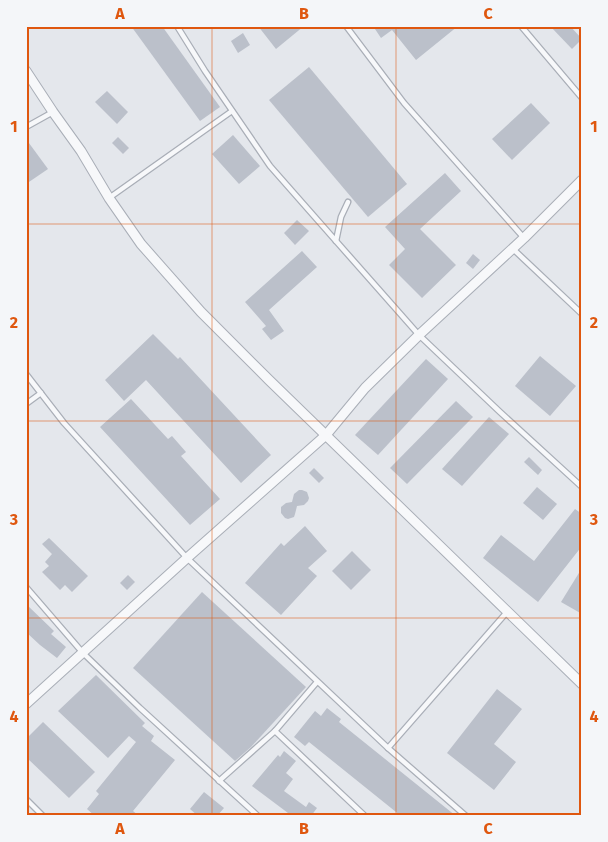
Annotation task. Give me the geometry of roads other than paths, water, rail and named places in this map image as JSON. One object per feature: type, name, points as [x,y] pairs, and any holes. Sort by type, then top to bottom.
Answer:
[{"type":"street","points":[[26,71],[81,150],[109,198],[141,244],[201,312],[582,684]]},
{"type":"street","points":[[26,704],[326,435],[365,388],[524,238],[582,180]]},
{"type":"lane","points":[[177,26],[204,71],[270,166],[420,335],[582,487]]},
{"type":"lane","points":[[521,26],[582,98]]},
{"type":"lane","points":[[349,27],[404,103],[524,238]]},
{"type":"lane","points":[[109,198],[232,110]]},
{"type":"lane","points":[[26,127],[53,112]]},
{"type":"lane","points":[[336,241],[341,217],[348,202]]},
{"type":"lane","points":[[512,248],[582,314]]},
{"type":"lane","points":[[26,374],[64,423],[187,558],[388,748],[466,816]]},
{"type":"lane","points":[[26,404],[41,393]]},
{"type":"lane","points":[[26,587],[83,652],[140,708],[258,816]]},
{"type":"lane","points":[[388,748],[507,612]]},
{"type":"lane","points":[[219,781],[275,731],[317,682]]},
{"type":"lane","points":[[275,731],[365,816]]},
{"type":"lane","points":[[26,798],[43,816]]}]
